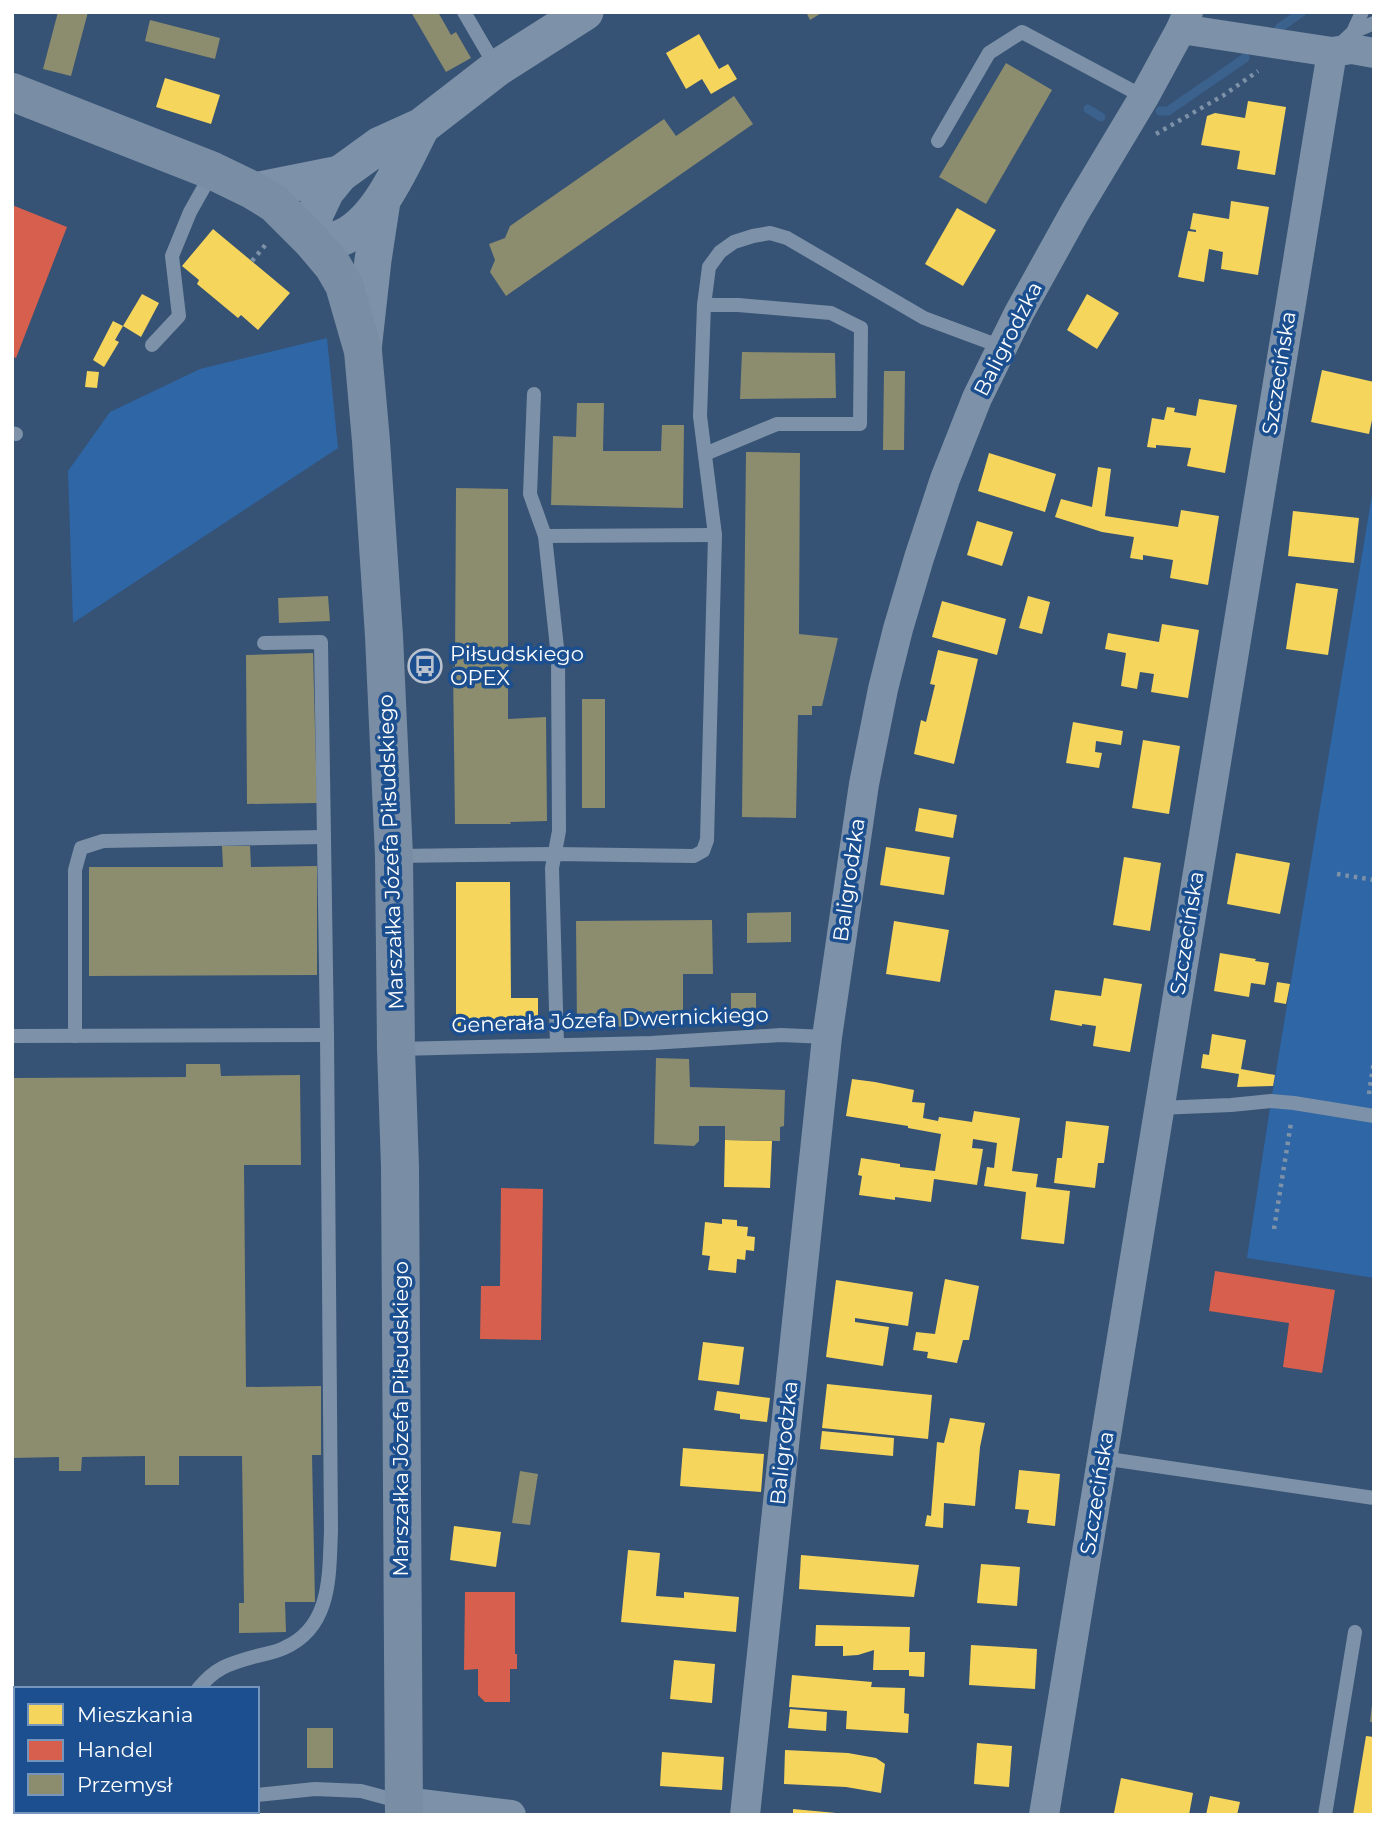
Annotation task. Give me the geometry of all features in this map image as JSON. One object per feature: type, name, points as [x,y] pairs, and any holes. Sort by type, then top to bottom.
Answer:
[{"type":"main road","name":"Marszałka Józefa Piłsudskiego","points":[[12,92],[213,171],[275,204],[333,266],[344,285],[363,351],[384,636],[394,856],[400,1181],[404,1808]]},
{"type":"street","points":[[422,126],[382,201],[361,226],[337,239],[311,240],[315,214],[326,191],[340,174],[380,145],[422,126],[497,68],[585,12]]},
{"type":"street","points":[[1185,20],[1281,44],[1342,42],[1352,49],[1374,53]]},
{"type":"street","name":"Baligrodzka","points":[[746,1815],[827,1037],[864,784],[883,689],[919,558],[976,398],[1075,212],[1144,97],[1185,20]]},
{"type":"street","name":"Szczecińska","points":[[1044,1815],[1158,1108],[1342,42]]},
{"type":"street","points":[[254,191],[340,174]]},
{"type":"street","points":[[363,351],[382,201]]},
{"type":"street","points":[[404,1808],[511,1815]]},
{"type":"lane","points":[[464,12],[497,68]]},
{"type":"lane","points":[[1342,42],[1362,12]]},
{"type":"lane","points":[[1342,42],[1374,23]]},
{"type":"lane","points":[[938,141],[989,53],[1022,32],[1144,97]]},
{"type":"lane","points":[[152,345],[179,316],[172,256],[213,171]]},
{"type":"lane","points":[[394,856],[694,856],[703,851],[708,840],[715,536],[701,416],[704,305],[709,267],[720,252],[734,242],[753,236],[770,233],[787,238],[924,318],[1002,347]]},
{"type":"lane","points":[[704,305],[738,305],[831,313],[861,328],[860,424],[777,424],[705,454]]},
{"type":"lane","points":[[534,394],[530,494],[545,536],[558,657],[559,831],[552,868],[558,1044]]},
{"type":"lane","points":[[545,536],[715,536]]},
{"type":"lane","points":[[200,1687],[212,1673],[231,1663],[284,1648],[302,1637],[316,1621],[325,1601],[329,1573],[331,1531],[327,1035],[321,642],[264,643]]},
{"type":"lane","points":[[75,1036],[75,870],[81,848],[103,841],[324,837]]},
{"type":"lane","points":[[12,1036],[327,1035]]},
{"type":"lane","name":"Generała Józefa Dwernickiego","points":[[396,1049],[652,1043],[781,1035],[827,1037]]},
{"type":"lane","points":[[1158,1108],[1271,1101],[1294,1102],[1370,1115]]},
{"type":"lane","points":[[1102,1458],[1374,1497]]},
{"type":"lane","points":[[1325,1815],[1355,1632]]},
{"type":"lane","points":[[259,1795],[315,1790],[361,1791],[404,1808]]},
{"type":"path","points":[[1122,133],[1153,136],[1166,130],[1224,95],[1273,60],[1281,44]]},
{"type":"path","points":[[252,261],[270,239]]},
{"type":"path","points":[[1338,874],[1374,880]]},
{"type":"path","points":[[1370,1115],[1374,1060]]},
{"type":"path","points":[[1274,1229],[1294,1102]]},
{"type":"shaded area","points":[[327,338],[338,448],[73,623],[68,471],[110,412],[200,369]]},
{"type":"shaded area","points":[[1374,483],[1374,1278],[1247,1258]]},
{"type":"building: Mieszkania","points":[[699,34],[719,69],[728,64],[737,79],[711,94],[702,79],[686,89],[666,53]]},
{"type":"building: Mieszkania","points":[[165,78],[220,95],[211,124],[156,107]]},
{"type":"building: Mieszkania","points":[[1248,101],[1286,107],[1275,175],[1237,169],[1240,151],[1201,145],[1207,116],[1215,113],[1245,118]]},
{"type":"building: Mieszkania","points":[[1231,201],[1269,207],[1258,275],[1221,269],[1223,252],[1209,249],[1204,282],[1178,277],[1188,231],[1196,232],[1190,229],[1193,213],[1229,219]]},
{"type":"building: Mieszkania","points":[[957,208],[996,230],[963,286],[925,264]]},
{"type":"building: Mieszkania","points":[[213,229],[290,293],[258,330],[241,315],[238,318],[197,284],[199,280],[182,266]]},
{"type":"building: Mieszkania","points":[[142,294],[159,303],[141,337],[123,326]]},
{"type":"building: Mieszkania","points":[[1087,294],[1119,313],[1097,349],[1067,330]]},
{"type":"building: Mieszkania","points":[[113,321],[123,326],[115,340],[119,342],[104,367],[93,360]]},
{"type":"building: Mieszkania","points":[[1322,370],[1374,382],[1374,411],[1369,434],[1311,422]]},
{"type":"building: Mieszkania","points":[[87,371],[99,372],[97,388],[85,387]]},
{"type":"building: Mieszkania","points":[[1199,399],[1237,405],[1225,473],[1187,466],[1191,448],[1156,445],[1156,448],[1147,447],[1152,418],[1164,420],[1167,407],[1175,408],[1174,412],[1196,416]]},
{"type":"building: Mieszkania","points":[[989,453],[1056,474],[1045,512],[978,491]]},
{"type":"building: Mieszkania","points":[[1098,467],[1111,469],[1105,516],[1178,527],[1181,510],[1219,516],[1208,585],[1170,578],[1173,560],[1143,555],[1143,560],[1130,558],[1134,537],[1102,532],[1055,517],[1061,499],[1092,507]]},
{"type":"building: Mieszkania","points":[[1293,511],[1359,518],[1354,563],[1288,556]]},
{"type":"building: Mieszkania","points":[[977,521],[1013,532],[1002,566],[967,555]]},
{"type":"building: Mieszkania","points":[[1296,583],[1338,589],[1328,655],[1286,649]]},
{"type":"building: Mieszkania","points":[[1028,596],[1050,602],[1042,634],[1019,628]]},
{"type":"building: Mieszkania","points":[[942,601],[1006,619],[997,655],[932,637]]},
{"type":"building: Mieszkania","points":[[1162,624],[1199,630],[1188,698],[1151,692],[1154,674],[1140,672],[1137,689],[1121,686],[1126,653],[1105,649],[1108,633],[1159,642]]},
{"type":"building: Mieszkania","points":[[938,650],[978,659],[954,764],[914,754],[921,720],[926,722],[935,685],[930,684]]},
{"type":"building: Mieszkania","points":[[1073,722],[1123,731],[1121,745],[1096,741],[1095,752],[1102,753],[1099,768],[1066,763]]},
{"type":"building: Mieszkania","points":[[1143,740],[1180,746],[1169,814],[1132,808]]},
{"type":"building: Mieszkania","points":[[919,808],[957,815],[953,838],[915,831]]},
{"type":"building: Mieszkania","points":[[886,847],[950,857],[944,895],[880,885]]},
{"type":"building: Mieszkania","points":[[1236,853],[1290,863],[1280,914],[1227,904]]},
{"type":"building: Mieszkania","points":[[1124,857],[1161,863],[1150,931],[1113,925]]},
{"type":"building: Mieszkania","points":[[456,882],[510,882],[511,998],[538,998],[538,1026],[456,1026]]},
{"type":"building: Mieszkania","points":[[894,921],[949,930],[940,982],[886,974]]},
{"type":"building: Mieszkania","points":[[1220,953],[1269,963],[1265,985],[1251,983],[1249,997],[1214,991]]},
{"type":"building: Mieszkania","points":[[1104,978],[1142,984],[1130,1052],[1093,1046],[1096,1026],[1050,1020],[1055,990],[1101,996]]},
{"type":"building: Mieszkania","points":[[1277,982],[1290,984],[1286,1004],[1274,1002]]},
{"type":"building: Mieszkania","points":[[1212,1034],[1246,1040],[1241,1069],[1275,1075],[1273,1086],[1237,1087],[1239,1074],[1201,1068],[1203,1054],[1209,1055]]},
{"type":"building: Mieszkania","points":[[852,1079],[914,1090],[912,1102],[925,1103],[923,1118],[938,1121],[939,1117],[972,1122],[974,1111],[1020,1118],[1012,1171],[1038,1174],[1036,1187],[1070,1191],[1064,1244],[1021,1239],[1026,1192],[984,1186],[987,1167],[994,1168],[997,1143],[973,1139],[972,1148],[983,1149],[977,1185],[934,1179],[931,1202],[859,1195],[861,1158],[900,1164],[900,1167],[935,1171],[941,1134],[846,1116]]},
{"type":"building: Mieszkania","points":[[1066,1121],[1109,1126],[1104,1163],[1098,1163],[1095,1188],[1054,1183],[1057,1158],[1062,1158]]},
{"type":"building: Mieszkania","points":[[725,1140],[772,1141],[770,1188],[724,1187]]},
{"type":"building: Mieszkania","points":[[722,1219],[737,1220],[737,1226],[748,1227],[747,1236],[755,1237],[754,1251],[746,1250],[745,1260],[737,1259],[736,1273],[708,1270],[710,1256],[702,1255],[705,1222],[722,1224]]},
{"type":"building: Mieszkania","points":[[945,1279],[979,1286],[969,1340],[963,1340],[957,1363],[927,1358],[928,1352],[913,1350],[916,1332],[935,1334]]},
{"type":"building: Mieszkania","points":[[836,1280],[913,1292],[908,1326],[855,1318],[855,1322],[889,1327],[883,1366],[826,1357]]},
{"type":"building: Mieszkania","points":[[703,1342],[744,1347],[739,1385],[698,1380]]},
{"type":"building: Mieszkania","points":[[827,1384],[932,1395],[928,1439],[822,1428]]},
{"type":"building: Mieszkania","points":[[717,1391],[770,1398],[767,1422],[740,1419],[740,1414],[714,1410]]},
{"type":"building: Mieszkania","points":[[950,1418],[985,1423],[975,1506],[944,1503],[943,1528],[925,1526],[927,1515],[931,1516],[937,1442],[944,1443]]},
{"type":"building: Mieszkania","points":[[822,1431],[894,1438],[893,1456],[820,1449]]},
{"type":"building: Mieszkania","points":[[683,1448],[764,1454],[761,1492],[680,1486]]},
{"type":"building: Mieszkania","points":[[1019,1470],[1060,1474],[1055,1526],[1027,1523],[1029,1510],[1015,1509]]},
{"type":"building: Mieszkania","points":[[454,1526],[501,1532],[496,1567],[450,1560]]},
{"type":"building: Mieszkania","points":[[628,1550],[660,1553],[656,1596],[684,1598],[684,1592],[739,1597],[736,1632],[621,1622]]},
{"type":"building: Mieszkania","points":[[801,1555],[919,1565],[914,1597],[799,1589]]},
{"type":"building: Mieszkania","points":[[981,1564],[1020,1567],[1017,1606],[977,1603]]},
{"type":"building: Mieszkania","points":[[816,1625],[910,1627],[909,1652],[925,1652],[924,1677],[909,1676],[909,1670],[873,1670],[874,1650],[843,1656],[843,1646],[815,1646]]},
{"type":"building: Mieszkania","points":[[971,1645],[1037,1649],[1035,1689],[969,1685]]},
{"type":"building: Mieszkania","points":[[674,1660],[715,1664],[712,1703],[670,1699]]},
{"type":"building: Mieszkania","points":[[792,1675],[872,1682],[871,1687],[905,1688],[904,1713],[909,1714],[908,1733],[846,1729],[847,1711],[789,1707]]},
{"type":"building: Mieszkania","points":[[790,1709],[827,1712],[826,1731],[788,1728]]},
{"type":"building: Mieszkania","points":[[1366,1736],[1374,1737],[1374,1815],[1353,1815]]},
{"type":"building: Mieszkania","points":[[977,1743],[1012,1746],[1009,1787],[974,1784]]},
{"type":"building: Mieszkania","points":[[785,1750],[848,1753],[876,1758],[885,1764],[881,1793],[846,1787],[784,1784]]},
{"type":"building: Mieszkania","points":[[662,1752],[724,1757],[722,1790],[660,1786]]},
{"type":"building: Mieszkania","points":[[1121,1778],[1193,1793],[1189,1815],[1114,1813]]},
{"type":"building: Mieszkania","points":[[1210,1796],[1240,1802],[1237,1815],[1206,1815]]},
{"type":"building: Mieszkania","points":[[793,1809],[836,1813],[836,1815],[793,1815]]},
{"type":"building: Handel","points":[[12,205],[67,227],[16,358],[12,356]]},
{"type":"building: Handel","points":[[501,1188],[543,1189],[541,1340],[480,1339],[481,1286],[500,1286]]},
{"type":"building: Handel","points":[[1215,1271],[1335,1290],[1322,1373],[1283,1367],[1289,1323],[1209,1311]]},
{"type":"building: Handel","points":[[465,1592],[515,1592],[517,1669],[510,1669],[510,1702],[485,1702],[478,1695],[478,1669],[464,1670]]},
{"type":"building: Przemysł","points":[[58,12],[88,12],[71,76],[43,69]]},
{"type":"building: Przemysł","points":[[411,12],[438,12],[451,35],[456,32],[471,58],[446,72]]},
{"type":"building: Przemysł","points":[[806,12],[823,12],[810,20]]},
{"type":"building: Przemysł","points":[[150,20],[220,38],[215,59],[145,41]]},
{"type":"building: Przemysł","points":[[1006,63],[1052,90],[986,204],[939,177]]},
{"type":"building: Przemysł","points":[[734,96],[753,124],[506,296],[490,272],[495,260],[489,244],[505,238],[510,226],[664,119],[676,136]]},
{"type":"building: Przemysł","points":[[742,352],[835,353],[836,398],[740,399]]},
{"type":"building: Przemysł","points":[[884,371],[905,371],[904,450],[883,450]]},
{"type":"building: Przemysł","points":[[577,403],[604,403],[603,451],[661,451],[662,425],[684,425],[683,508],[551,505],[553,436],[576,437]]},
{"type":"building: Przemysł","points":[[746,452],[800,453],[799,634],[838,638],[822,706],[812,706],[812,715],[798,715],[796,818],[742,817]]},
{"type":"building: Przemysł","points":[[456,488],[508,489],[508,719],[546,717],[547,821],[455,824],[453,667]]},
{"type":"building: Przemysł","points":[[328,596],[330,621],[279,623],[278,598]]},
{"type":"building: Przemysł","points":[[313,653],[317,803],[247,804],[246,655]]},
{"type":"building: Przemysł","points":[[582,699],[605,699],[605,808],[582,808]]},
{"type":"building: Przemysł","points":[[222,846],[250,846],[251,867],[317,866],[317,975],[89,976],[89,867],[223,867]]},
{"type":"building: Przemysł","points":[[791,912],[791,942],[747,943],[747,913]]},
{"type":"building: Przemysł","points":[[712,920],[713,974],[683,974],[683,1026],[577,1027],[576,921]]},
{"type":"building: Przemysł","points":[[731,993],[756,993],[756,1023],[731,1023]]},
{"type":"building: Przemysł","points":[[656,1058],[689,1059],[690,1087],[785,1090],[784,1126],[780,1127],[780,1141],[725,1140],[725,1126],[699,1126],[699,1141],[694,1146],[654,1144]]},
{"type":"building: Przemysł","points":[[186,1064],[220,1064],[221,1076],[300,1075],[301,1165],[244,1165],[246,1387],[321,1386],[321,1455],[312,1455],[315,1602],[285,1602],[286,1632],[239,1633],[239,1603],[244,1603],[242,1456],[179,1456],[179,1485],[145,1485],[145,1456],[82,1457],[81,1471],[59,1471],[59,1457],[12,1458],[12,1078],[186,1077]]},
{"type":"building: Przemysł","points":[[520,1471],[538,1474],[530,1525],[512,1523]]},
{"type":"building: Przemysł","points":[[1372,1705],[1374,1722],[1370,1722]]},
{"type":"building: Przemysł","points":[[307,1728],[333,1728],[333,1768],[307,1768]]},
{"type":"waterway","points":[[1279,28],[1302,12]]},
{"type":"waterway","points":[[1160,111],[1168,111],[1245,58]]},
{"type":"waterway","points":[[1088,109],[1101,117]]},
{"type":"place","name":"Piłsudskiego OPEX","points":[[425,666]]}]
